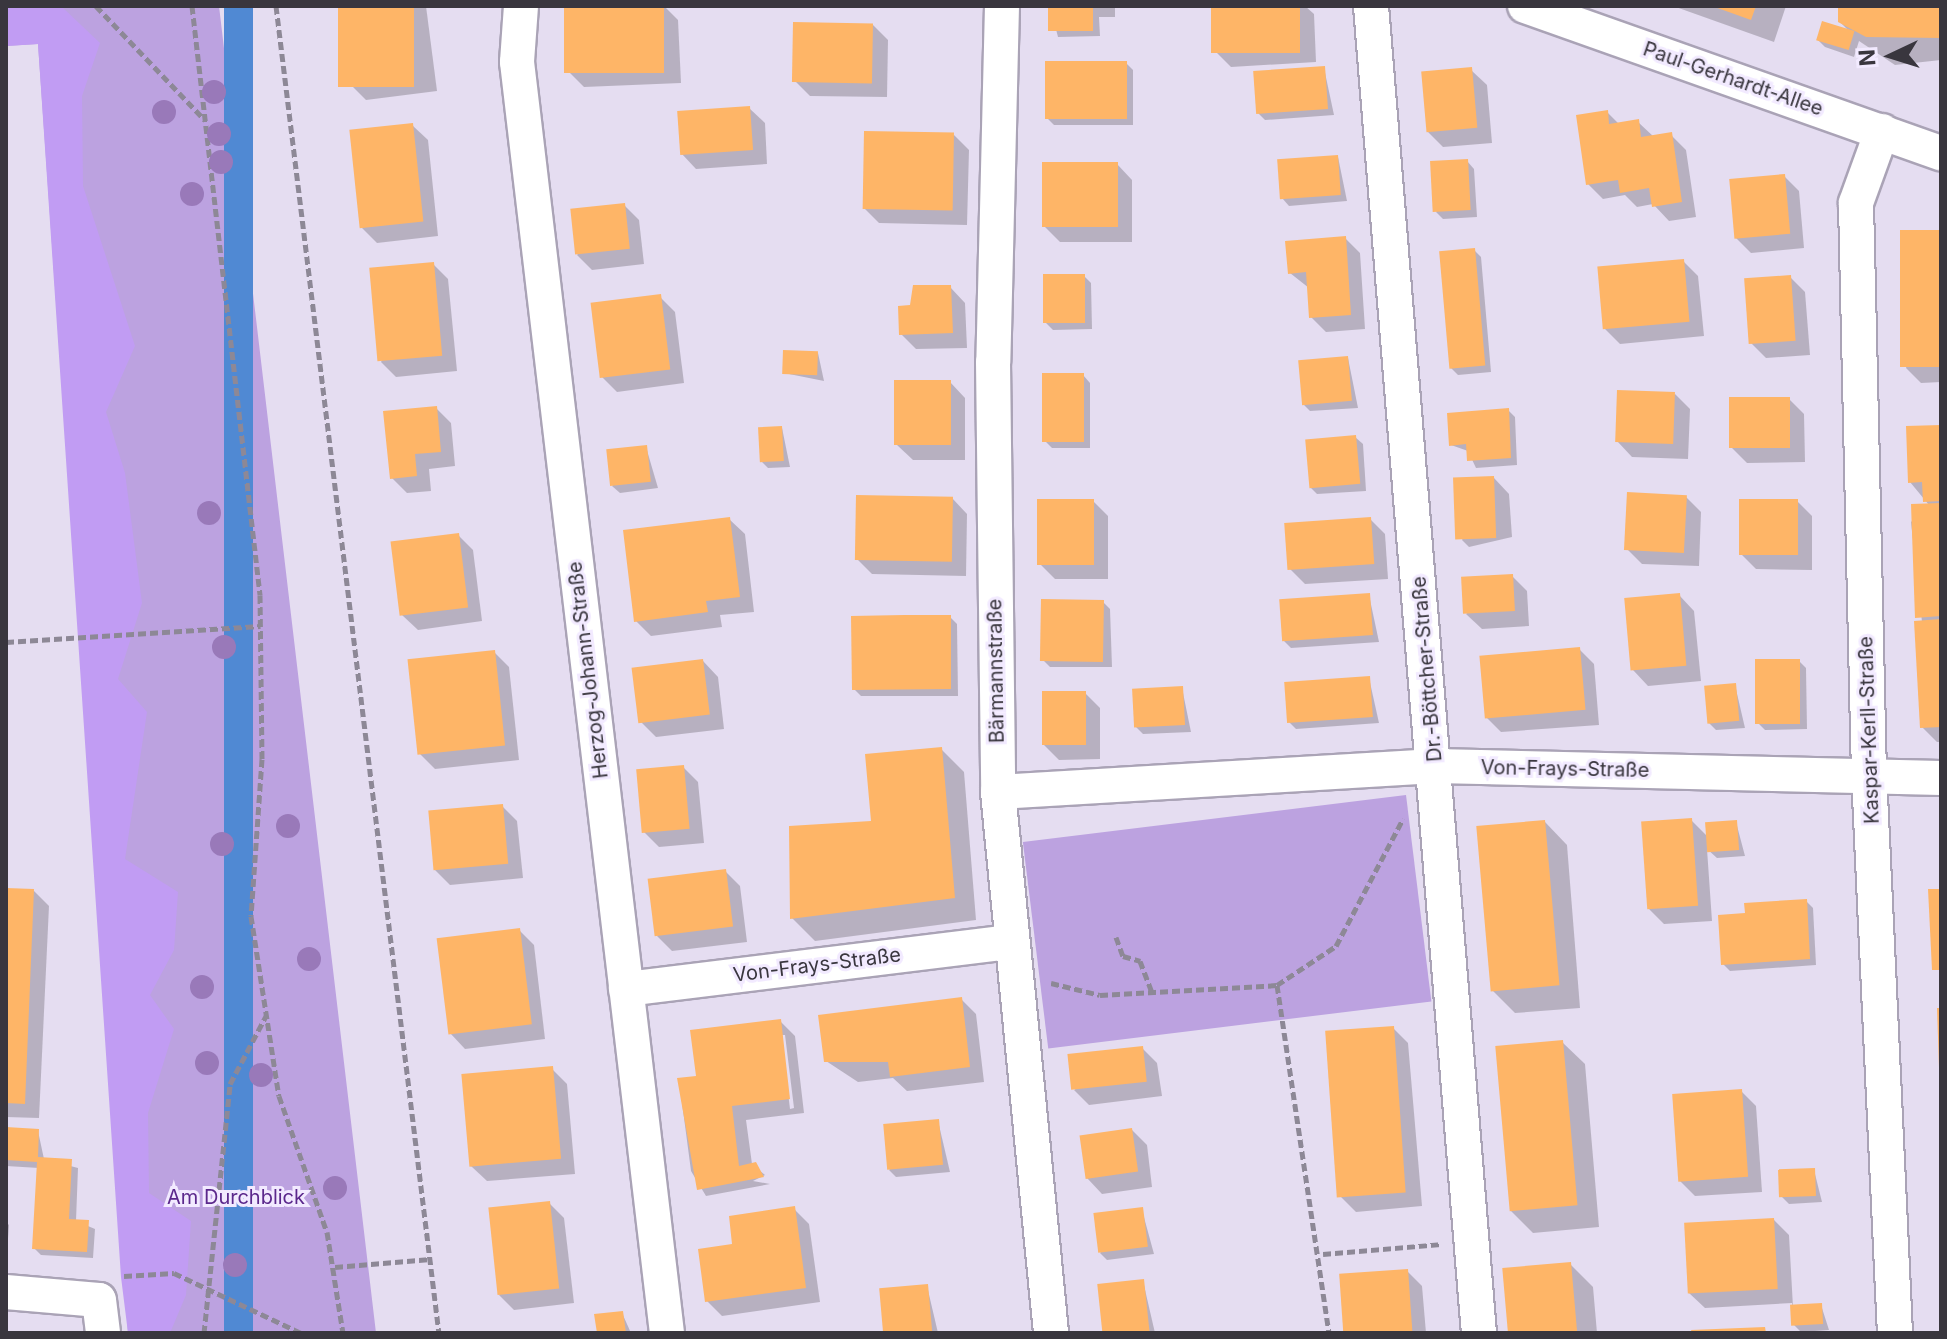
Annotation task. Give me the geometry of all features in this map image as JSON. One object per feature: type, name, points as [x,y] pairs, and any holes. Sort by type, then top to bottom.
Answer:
[{"type":"street","name":"Herzog-Johann-Straße","points":[[521,6],[517,62],[667,1333]]},
{"type":"street","name":"Bärmannstraße","points":[[1002,6],[993,362],[998,792],[1010,958],[1051,1333]]},
{"type":"street","name":"Dr.-Böttcher-Straße","points":[[1371,6],[1479,1333]]},
{"type":"street","name":"Paul-Gerhardt-Allee","points":[[1525,6],[1941,153]]},
{"type":"street","name":"Kaspar-Kerll-Straße","points":[[1882,131],[1856,203],[1869,774],[1895,1333]]},
{"type":"street","name":"Von-Frays-Straße","points":[[998,792],[1435,766],[1941,778]]},
{"type":"street","name":"Von-Frays-Straße","points":[[626,989],[1010,958]]},
{"type":"street","points":[[6,1292],[99,1300],[103,1333]]},
{"type":"path","points":[[96,6],[205,120]]},
{"type":"path","points":[[192,6],[260,626],[262,759],[251,916],[279,1096],[335,1267],[343,1333]]},
{"type":"path","points":[[276,6],[439,1333]]},
{"type":"path","points":[[6,642],[260,626]]},
{"type":"path","points":[[1010,958],[1100,995],[1277,985],[1336,946],[1361,886],[1435,766]]},
{"type":"path","points":[[1116,937],[1123,956],[1140,961],[1152,992]]},
{"type":"path","points":[[1277,985],[1323,1254],[1329,1333]]},
{"type":"path","points":[[204,1333],[230,1084],[266,1015]]},
{"type":"path","points":[[1323,1254],[1474,1242]]},
{"type":"path","points":[[335,1267],[431,1259]]},
{"type":"path","points":[[121,1277],[174,1273],[211,1287],[301,1333]]},
{"type":"green space","name":"Am Durchblick","points":[[6,6],[219,6],[376,1333],[128,1333],[38,44],[6,46]]},
{"type":"green space","points":[[1406,795],[1431,1001],[1048,1048],[1023,842]]},
{"type":"shaded area","points":[[6,6],[61,6],[100,43],[82,96],[83,186],[135,346],[106,412],[125,473],[142,603],[118,679],[147,712],[125,859],[178,892],[174,950],[150,995],[174,1029],[148,1113],[149,1193],[191,1221],[186,1295],[170,1333],[128,1333],[121,1277],[38,44],[6,46]]},
{"type":"water","points":[[224,6],[253,6],[253,1333],[224,1333]]},
{"type":"building","points":[[338,6],[414,6],[414,87],[338,87]]},
{"type":"building","points":[[564,6],[664,6],[664,73],[564,73]]},
{"type":"building","points":[[1048,6],[1093,6],[1093,31],[1048,31]]},
{"type":"building","points":[[1211,6],[1300,6],[1300,53],[1211,53]]},
{"type":"building","points":[[1712,6],[1756,6],[1751,20]]},
{"type":"building","points":[[1838,6],[1941,6],[1941,38],[1866,37],[1838,22]]},
{"type":"building","points":[[1822,21],[1855,31],[1849,50],[1816,40]]},
{"type":"building","points":[[793,22],[873,23],[872,83],[792,82]]},
{"type":"building","points":[[1045,61],[1127,61],[1127,119],[1045,119]]},
{"type":"building","points":[[1325,66],[1328,109],[1256,114],[1253,71]]},
{"type":"building","points":[[1472,67],[1477,128],[1427,132],[1421,71]]},
{"type":"building","points":[[750,106],[753,150],[680,155],[677,111]]},
{"type":"building","points":[[1608,110],[1609,124],[1639,119],[1641,137],[1672,132],[1682,202],[1652,207],[1649,188],[1620,193],[1618,180],[1586,185],[1576,115]]},
{"type":"building","points":[[413,123],[423,221],[360,228],[349,130]]},
{"type":"building","points":[[864,131],[954,133],[953,211],[863,209]]},
{"type":"building","points":[[1338,155],[1341,195],[1280,199],[1277,159]]},
{"type":"building","points":[[1468,159],[1471,210],[1433,212],[1430,161]]},
{"type":"building","points":[[1042,162],[1118,162],[1118,227],[1042,227]]},
{"type":"building","points":[[1785,174],[1790,234],[1734,239],[1729,179]]},
{"type":"building","points":[[625,203],[630,249],[575,254],[570,209]]},
{"type":"building","points":[[1900,230],[1941,230],[1941,367],[1900,367]]},
{"type":"building","points":[[1346,236],[1351,315],[1309,318],[1306,272],[1288,274],[1285,241]]},
{"type":"building","points":[[1475,248],[1485,366],[1449,369],[1439,251]]},
{"type":"building","points":[[1684,259],[1689,322],[1603,329],[1597,267]]},
{"type":"building","points":[[434,262],[442,356],[377,361],[369,268]]},
{"type":"building","points":[[1043,274],[1085,274],[1085,323],[1043,323]]},
{"type":"building","points":[[1791,275],[1796,341],[1749,344],[1744,278]]},
{"type":"building","points":[[913,285],[951,285],[953,333],[899,335],[898,306],[910,305]]},
{"type":"building","points":[[661,294],[670,369],[600,378],[591,303]]},
{"type":"building","points":[[783,350],[818,351],[817,375],[782,374]]},
{"type":"building","points":[[1348,356],[1352,401],[1302,405],[1298,360]]},
{"type":"building","points":[[1042,373],[1084,373],[1084,442],[1042,442]]},
{"type":"building","points":[[894,380],[951,380],[951,445],[894,445]]},
{"type":"building","points":[[1617,390],[1675,392],[1673,444],[1615,442]]},
{"type":"building","points":[[1729,397],[1790,397],[1790,448],[1729,448]]},
{"type":"building","points":[[437,406],[441,452],[415,454],[417,476],[390,479],[383,411]]},
{"type":"building","points":[[1509,408],[1511,458],[1467,461],[1466,444],[1449,446],[1447,413]]},
{"type":"building","points":[[1941,425],[1941,501],[1923,502],[1922,482],[1908,483],[1906,426]]},
{"type":"building","points":[[782,426],[784,461],[760,462],[758,427]]},
{"type":"building","points":[[1356,435],[1360,484],[1309,488],[1305,439]]},
{"type":"building","points":[[647,445],[651,482],[610,486],[606,449]]},
{"type":"building","points":[[1494,476],[1496,538],[1455,539],[1453,477]]},
{"type":"building","points":[[1627,492],[1687,495],[1684,553],[1624,550]]},
{"type":"building","points":[[856,495],[953,497],[952,562],[855,560]]},
{"type":"building","points":[[1037,499],[1094,499],[1094,565],[1037,565]]},
{"type":"building","points":[[1739,499],[1798,499],[1798,555],[1739,555]]},
{"type":"building","points":[[1941,503],[1941,616],[1915,618],[1911,504]]},
{"type":"building","points":[[730,517],[740,597],[706,601],[708,612],[634,622],[623,530]]},
{"type":"building","points":[[1371,517],[1374,564],[1287,570],[1284,523]]},
{"type":"building","points":[[459,533],[468,607],[400,616],[391,541]]},
{"type":"building","points":[[1513,574],[1515,611],[1463,614],[1461,577]]},
{"type":"building","points":[[1370,593],[1373,635],[1282,641],[1279,599]]},
{"type":"building","points":[[1680,593],[1686,666],[1631,671],[1624,598]]},
{"type":"building","points":[[1041,599],[1104,600],[1103,662],[1040,661]]},
{"type":"building","points":[[951,615],[951,689],[852,690],[851,616]]},
{"type":"building","points":[[1941,619],[1941,727],[1920,728],[1914,621]]},
{"type":"building","points":[[1580,647],[1585,710],[1485,719],[1479,656]]},
{"type":"building","points":[[495,650],[505,745],[418,755],[407,659]]},
{"type":"building","points":[[703,659],[710,715],[638,723],[632,668]]},
{"type":"building","points":[[1755,659],[1800,659],[1800,724],[1755,724]]},
{"type":"building","points":[[1370,676],[1373,717],[1287,723],[1284,682]]},
{"type":"building","points":[[1736,683],[1739,721],[1707,724],[1704,686]]},
{"type":"building","points":[[1183,686],[1185,725],[1134,728],[1132,689]]},
{"type":"building","points":[[1042,691],[1086,691],[1086,745],[1042,745]]},
{"type":"building","points":[[942,747],[955,898],[790,919],[789,826],[871,821],[865,754]]},
{"type":"building","points":[[684,765],[690,829],[642,833],[636,769]]},
{"type":"building","points":[[503,804],[508,864],[434,870],[428,811]]},
{"type":"building","points":[[1692,818],[1698,906],[1647,909],[1641,822]]},
{"type":"building","points":[[1545,820],[1559,985],[1491,991],[1476,826]]},
{"type":"building","points":[[1737,820],[1739,850],[1707,852],[1705,822]]},
{"type":"building","points":[[726,869],[733,927],[655,936],[648,879]]},
{"type":"building","points":[[6,888],[34,889],[25,1104],[6,1103]]},
{"type":"building","points":[[1928,889],[1941,889],[1941,970],[1932,970]]},
{"type":"building","points":[[1807,899],[1810,959],[1721,965],[1718,915],[1745,913],[1744,903]]},
{"type":"building","points":[[520,928],[532,1024],[448,1035],[437,938]]},
{"type":"building","points":[[962,997],[970,1067],[890,1077],[888,1062],[824,1062],[818,1015]]},
{"type":"building","points":[[1937,1008],[1941,1008],[1941,1067],[1939,1067]]},
{"type":"building","points":[[781,1019],[790,1099],[732,1106],[739,1166],[756,1162],[764,1177],[697,1190],[677,1078],[696,1076],[690,1030]]},
{"type":"building","points":[[1394,1026],[1406,1193],[1337,1197],[1325,1031]]},
{"type":"building","points":[[1563,1040],[1577,1205],[1510,1211],[1495,1046]]},
{"type":"building","points":[[1143,1046],[1147,1082],[1071,1090],[1067,1054]]},
{"type":"building","points":[[553,1066],[561,1159],[469,1167],[461,1074]]},
{"type":"building","points":[[1742,1089],[1748,1177],[1678,1182],[1672,1094]]},
{"type":"building","points":[[939,1119],[943,1165],[887,1170],[883,1124]]},
{"type":"building","points":[[6,1127],[39,1129],[38,1157],[72,1159],[69,1219],[89,1220],[87,1252],[32,1249],[37,1162],[6,1160]]},
{"type":"building","points":[[1132,1128],[1138,1172],[1086,1179],[1080,1135]]},
{"type":"building","points":[[1815,1168],[1816,1196],[1779,1197],[1778,1169]]},
{"type":"building","points":[[550,1201],[559,1289],[498,1295],[488,1207]]},
{"type":"building","points":[[795,1206],[806,1288],[705,1302],[698,1249],[732,1244],[729,1216]]},
{"type":"building","points":[[1143,1207],[1148,1247],[1098,1253],[1093,1213]]},
{"type":"building","points":[[1774,1218],[1778,1289],[1688,1294],[1684,1223]]},
{"type":"building","points":[[1571,1262],[1577,1333],[1508,1333],[1502,1268]]},
{"type":"building","points":[[1408,1269],[1412,1333],[1343,1333],[1339,1274]]},
{"type":"building","points":[[1144,1279],[1150,1332],[1102,1333],[1097,1284]]},
{"type":"building","points":[[928,1284],[932,1333],[883,1333],[879,1288]]},
{"type":"building","points":[[1822,1303],[1823,1324],[1791,1326],[1790,1305]]},
{"type":"building","points":[[623,1311],[626,1333],[597,1333],[594,1314]]},
{"type":"building","points":[[1765,1327],[1766,1333],[1692,1333],[1691,1330]]}]
